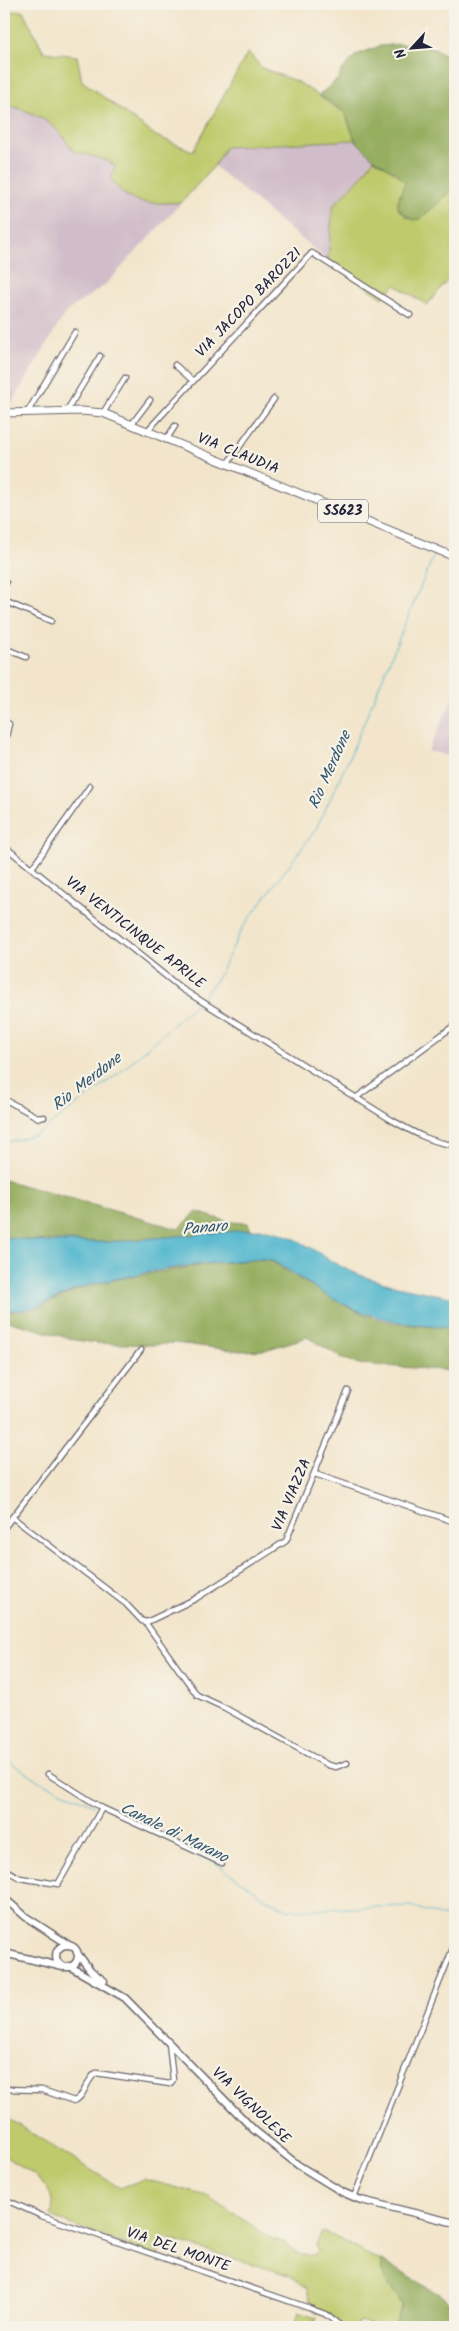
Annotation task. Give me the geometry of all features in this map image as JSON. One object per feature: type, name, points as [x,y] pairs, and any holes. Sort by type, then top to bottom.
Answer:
[{"type":"main road","name":"VIA CLAUDIA","points":[[4,413],[103,413],[455,557]]},
{"type":"main road","points":[[4,1898],[26,1917],[75,1948],[91,1971],[110,1988]]},
{"type":"main road","points":[[53,1935],[60,1949],[58,1960]]},
{"type":"main road","points":[[60,1949],[69,1945]]},
{"type":"main road","points":[[4,1953],[49,1964],[67,1966],[77,1961],[78,1953]]},
{"type":"main road","points":[[49,1964],[58,1960]]},
{"type":"main road","points":[[58,1960],[110,1988]]},
{"type":"main road","name":"VIA VIGNOLESE","points":[[110,1988],[134,2006],[269,2144],[298,2165],[354,2197],[378,2206],[455,2223]]},
{"type":"street","name":"VIA JACOPO BAROZZI","points":[[146,432],[192,380],[312,253],[410,315]]},
{"type":"street","points":[[27,413],[75,332]]},
{"type":"street","points":[[66,412],[100,356]]},
{"type":"street","points":[[175,365],[192,380]]},
{"type":"street","points":[[103,413],[125,378]]},
{"type":"street","points":[[227,464],[274,399]]},
{"type":"street","points":[[131,425],[150,400]]},
{"type":"street","points":[[166,440],[175,426]]},
{"type":"street","points":[[4,601],[51,621]]},
{"type":"street","points":[[4,648],[26,657]]},
{"type":"street","points":[[4,720],[9,724],[4,745]]},
{"type":"street","points":[[32,868],[90,786]]},
{"type":"street","name":"VIA VENTICINQUE APRILE","points":[[4,846],[182,989],[421,1136],[443,1144],[455,1145]]},
{"type":"street","points":[[357,1098],[455,1024]]},
{"type":"street","points":[[4,1099],[39,1118],[44,1117]]},
{"type":"street","points":[[4,1528],[141,1350]]},
{"type":"street","name":"VIA VIAZZA","points":[[145,1622],[195,1599],[286,1542],[348,1391]]},
{"type":"street","points":[[315,1474],[455,1522]]},
{"type":"street","points":[[12,1517],[126,1604],[145,1622],[197,1695],[225,1708],[328,1766],[336,1767],[347,1764]]},
{"type":"street","points":[[48,1774],[102,1809],[222,1863]]},
{"type":"street","points":[[4,1869],[20,1878],[58,1884],[102,1809]]},
{"type":"street","points":[[354,2197],[455,1943]]},
{"type":"street","points":[[4,2089],[42,2090],[74,2102],[79,2099],[91,2077],[96,2073],[170,2084],[173,2078],[169,2042]]},
{"type":"street","name":"VIA DEL MONTE","points":[[4,2199],[42,2216],[325,2314],[342,2327]]},
{"type":"shaded area","points":[[4,104],[36,113],[62,133],[73,151],[108,161],[115,166],[111,179],[135,202],[181,203],[106,284],[66,312],[7,411],[4,412]]},
{"type":"shaded area","points":[[355,140],[374,159],[359,179],[333,206],[328,261],[214,166],[226,147]]},
{"type":"shaded area","points":[[455,694],[455,757],[428,751]]},
{"type":"green space","points":[[23,11],[44,52],[77,56],[82,81],[156,136],[193,151],[248,52],[262,68],[298,82],[345,113],[355,140],[226,147],[214,166],[181,203],[149,203],[133,200],[119,189],[111,179],[115,166],[108,161],[73,151],[52,125],[36,115],[4,104],[4,12]]},
{"type":"green space","points":[[399,44],[435,48],[455,61],[455,188],[420,219],[413,220],[398,209],[398,201],[405,182],[396,173],[374,159],[355,140],[345,113],[319,95],[338,79],[342,70],[356,55],[380,46]]},
{"type":"green space","points":[[374,159],[396,173],[405,182],[398,201],[406,217],[420,219],[455,188],[455,278],[451,276],[427,305],[395,285],[383,298],[328,261],[333,206],[359,179]]},
{"type":"green space","points":[[4,1180],[178,1229],[197,1212],[229,1222],[248,1223],[251,1230],[108,1242],[18,1240],[4,1237]]},
{"type":"green space","points":[[268,1259],[333,1299],[361,1313],[385,1321],[455,1328],[455,1371],[359,1364],[344,1359],[307,1337],[265,1350],[240,1351],[175,1343],[153,1345],[96,1343],[75,1340],[4,1320],[4,1312],[23,1310],[48,1303],[85,1286],[214,1263]]},
{"type":"green space","points":[[4,2116],[120,2188],[144,2179],[207,2196],[271,2238],[286,2243],[300,2255],[313,2255],[317,2252],[316,2244],[322,2232],[382,2261],[382,2272],[402,2304],[397,2320],[392,2327],[382,2327],[360,2321],[354,2327],[345,2327],[332,2316],[313,2307],[306,2288],[289,2275],[162,2237],[158,2257],[51,2217],[53,2206],[51,2196],[46,2187],[31,2173],[4,2156]]},
{"type":"green space","points":[[382,2261],[442,2296],[455,2309],[455,2327],[392,2327],[397,2320],[402,2304],[385,2278],[381,2267]]},
{"type":"green space","points":[[299,2312],[316,2318],[312,2327],[293,2327]]},
{"type":"water","points":[[259,1229],[287,1235],[342,1267],[367,1278],[455,1298],[455,1328],[394,1321],[365,1313],[335,1300],[266,1259],[200,1264],[161,1270],[86,1286],[36,1307],[15,1311],[4,1310],[4,1237],[45,1242],[108,1242]]},
{"type":"waterway","name":"Rio Merdone","points":[[203,997],[218,977],[243,927],[316,829],[347,763],[433,557],[436,554],[441,555]]},
{"type":"waterway","name":"Rio Merdone","points":[[444,556],[455,561]]},
{"type":"waterway","name":"Rio Merdone","points":[[4,1143],[38,1134],[119,1073],[198,1002]]},
{"type":"waterway","name":"Canale di Marano","points":[[4,1758],[39,1781],[94,1805]]},
{"type":"waterway","name":"Canale di Marano","points":[[169,1841],[214,1862],[268,1900],[289,1910],[410,1906],[455,1920]]},
{"type":"water label","name":"Panaro","points":[[205,1228]]}]
